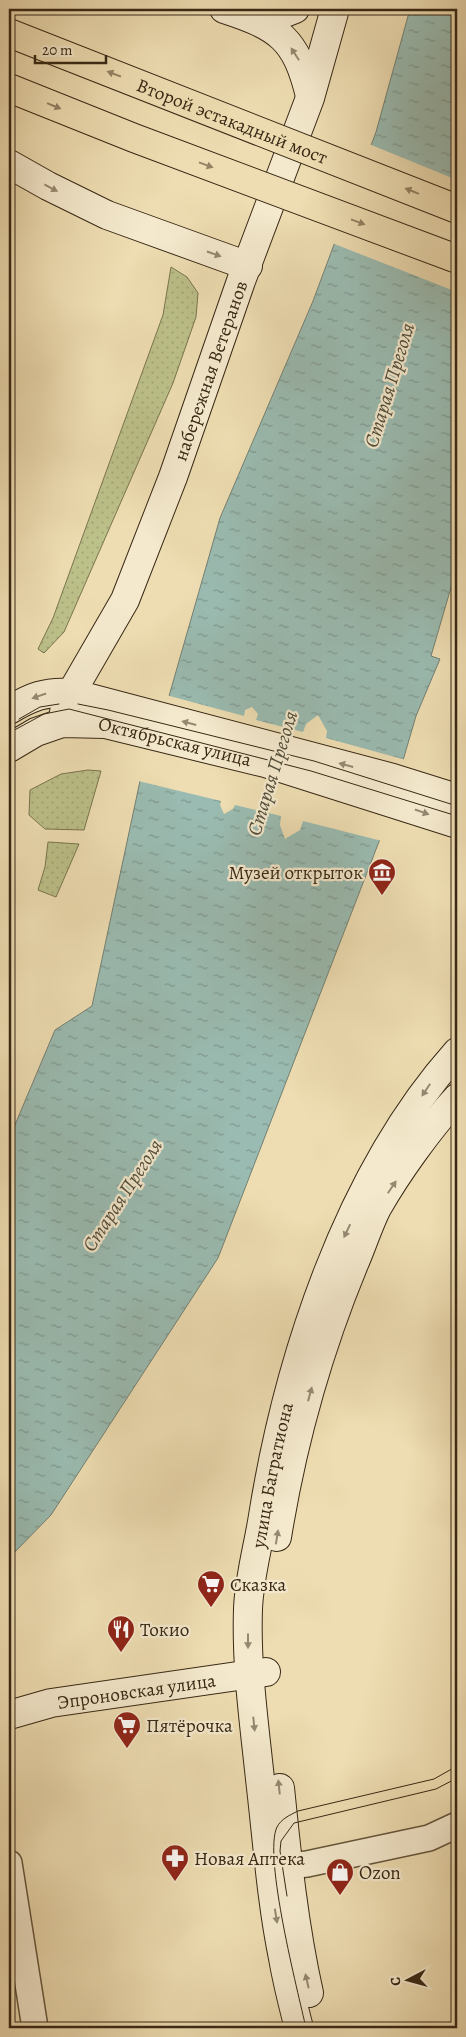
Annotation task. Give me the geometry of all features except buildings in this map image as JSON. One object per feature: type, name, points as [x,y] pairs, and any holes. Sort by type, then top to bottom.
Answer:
[{"type":"main road","points":[[224,9],[262,22],[284,39],[297,55],[310,98]]},
{"type":"main road","points":[[262,22],[295,9]]},
{"type":"main road","name":"набережная Ветеранов","points":[[62,723],[63,709],[71,693],[125,600],[173,477],[310,98],[334,9]]},
{"type":"main road","name":"Второй эстакадный мост","points":[[9,33],[457,209]]},
{"type":"main road","points":[[9,88],[143,141],[457,259]]},
{"type":"main road","points":[[9,164],[107,215],[248,266]]},
{"type":"main road","name":"Октябрьская улица","points":[[9,710],[45,694],[71,693],[107,713],[265,763],[390,789],[457,798]]},
{"type":"main road","name":"Октябрьская улица","points":[[9,748],[36,732],[62,723],[107,713]]},
{"type":"main road","name":"Октябрьская улица","points":[[390,789],[457,824]]},
{"type":"main road","name":"улица Багратиона","points":[[299,2028],[283,1958],[278,1868],[286,1835],[257,1674],[248,1607],[269,1474],[299,1356],[329,1269],[380,1158],[434,1078],[457,1052]]},
{"type":"main road","name":"улица Багратиона","points":[[257,1674],[278,1529],[318,1363],[342,1294],[377,1209],[415,1152],[457,1098]]},
{"type":"main road","name":"Эпроновская улица","points":[[9,1716],[51,1703],[257,1674]]},
{"type":"main road","name":"улица Багратиона","points":[[278,1868],[318,2028]]},
{"type":"street","points":[[278,1868],[429,1838],[457,1825]]},
{"type":"street","points":[[9,1863],[35,2028]]},
{"type":"green space","points":[[171,267],[187,277],[198,293],[196,317],[173,383],[64,632],[44,653],[38,649],[53,618],[163,315]]},
{"type":"green space","points":[[88,770],[101,771],[84,830],[45,829],[29,815],[30,790],[61,774]]},
{"type":"green space","points":[[48,842],[79,844],[56,897],[38,890],[45,867]]},
{"type":"water","name":"Старая Преголя","points":[[410,9],[457,9],[457,567],[431,656],[440,659],[416,716],[380,839],[218,1258],[51,1515],[9,1558],[9,1222],[15,1219],[9,1206],[9,1139],[55,1030],[92,1006],[140,781],[161,724],[220,518],[313,301],[376,132]]},
{"type":"pier","points":[[369,144],[457,180],[457,292],[332,243]]},
{"type":"pier","points":[[166,695],[244,716],[245,710],[252,707],[258,714],[256,720],[303,732],[306,724],[318,715],[327,731],[326,738],[406,760],[382,841],[303,821],[300,830],[285,839],[280,825],[281,816],[235,805],[233,809],[224,814],[220,805],[221,801],[138,781]]},
{"type":"tram line","points":[[19,719],[40,707],[59,704]]},
{"type":"tram line","points":[[78,704],[314,761],[457,806]]},
{"type":"tram line","points":[[9,733],[44,714],[69,709],[311,771],[457,816]]},
{"type":"tram line","points":[[306,2028],[278,1894],[274,1866],[274,1842],[277,1827],[283,1819],[298,1811],[434,1779],[457,1766]]},
{"type":"tram line","points":[[287,1896],[280,1851],[281,1841],[294,1823],[436,1789],[457,1778]]},
{"type":"place","name":"Музей открыток","points":[[382,896]]},
{"type":"place","name":"Сказка","points":[[211,1608]]},
{"type":"place","name":"Токио","points":[[121,1653]]},
{"type":"place","name":"Пятёрочка","points":[[127,1749]]},
{"type":"place","name":"Новая Аптека","points":[[175,1882]]},
{"type":"place","name":"Ozon","points":[[340,1896]]}]
